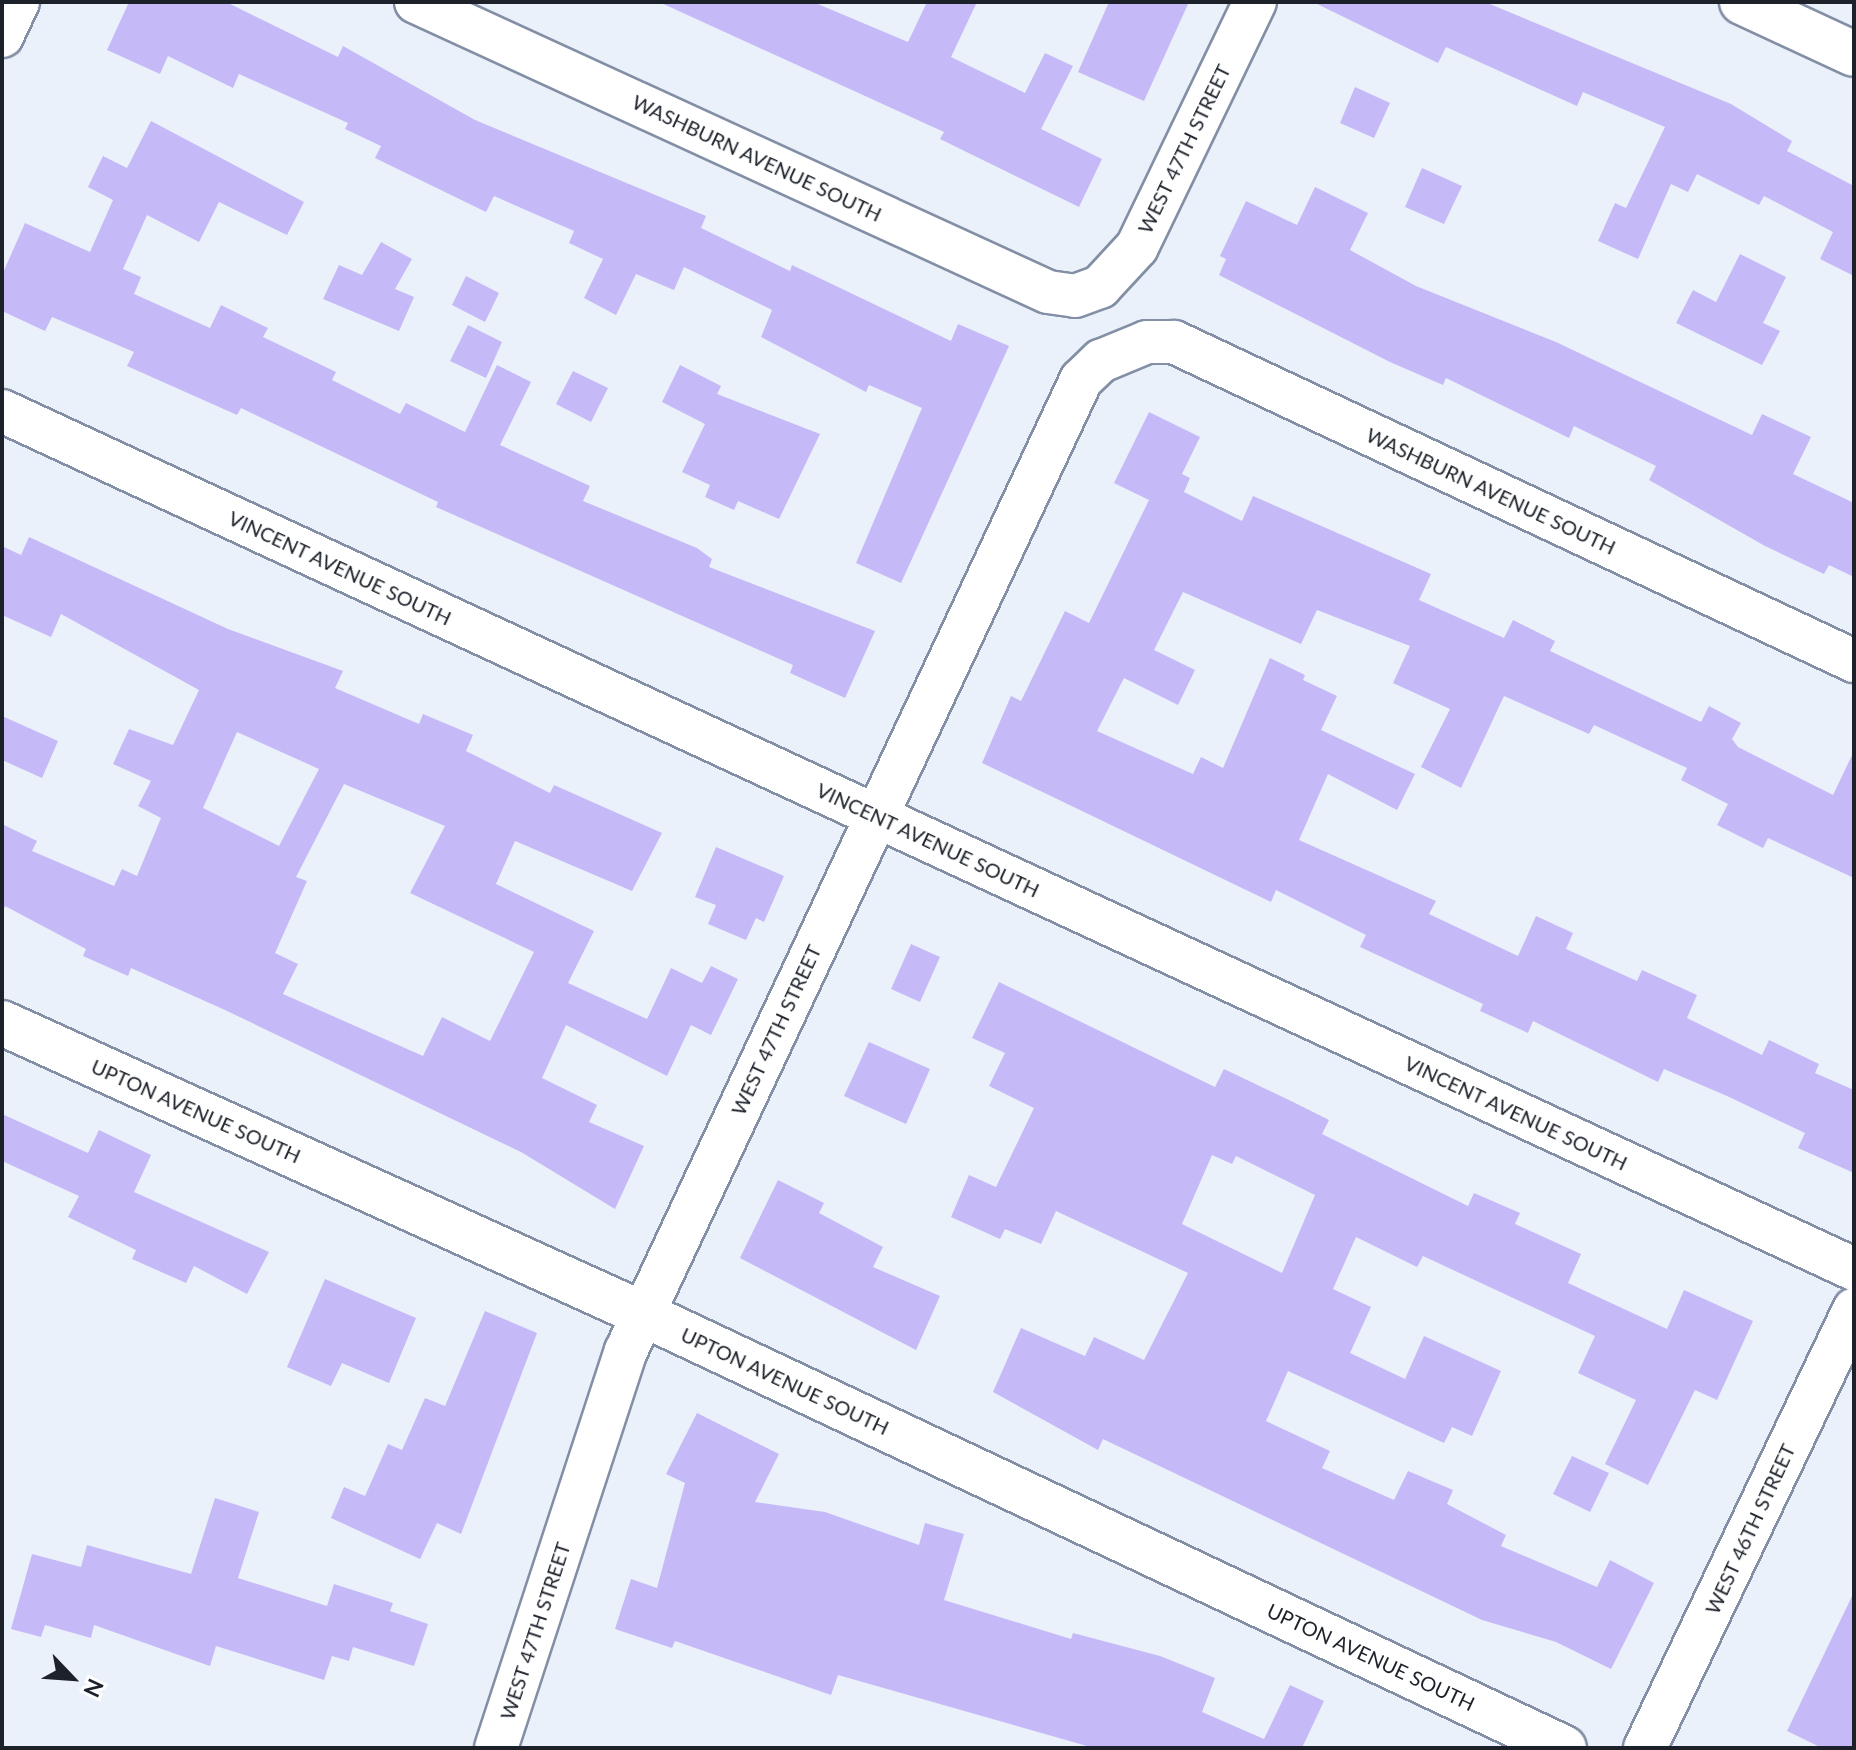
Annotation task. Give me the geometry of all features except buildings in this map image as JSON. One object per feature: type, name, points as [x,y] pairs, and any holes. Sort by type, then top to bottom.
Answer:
[{"type":"street","points":[[2,36],[18,2]]},
{"type":"street","name":"WASHBURN AVENUE SOUTH","points":[[416,2],[1048,292],[1075,296],[1100,287]]},
{"type":"street","name":"WEST 47TH STREET","points":[[1100,287],[1137,247],[1255,2]]},
{"type":"street","points":[[1742,2],[1854,54]]},
{"type":"street","name":"WASHBURN AVENUE SOUTH","points":[[1124,349],[1174,342],[1854,661]]},
{"type":"street","name":"WEST 47TH STREET","points":[[496,1748],[643,1314],[1081,380],[1124,349]]},
{"type":"street","name":"VINCENT AVENUE SOUTH","points":[[2,411],[1854,1269]]},
{"type":"street","name":"UPTON AVENUE SOUTH","points":[[2,1023],[643,1314],[1564,1748]]},
{"type":"street","name":"WEST 46TH STREET","points":[[1645,1748],[1854,1309]]}]
